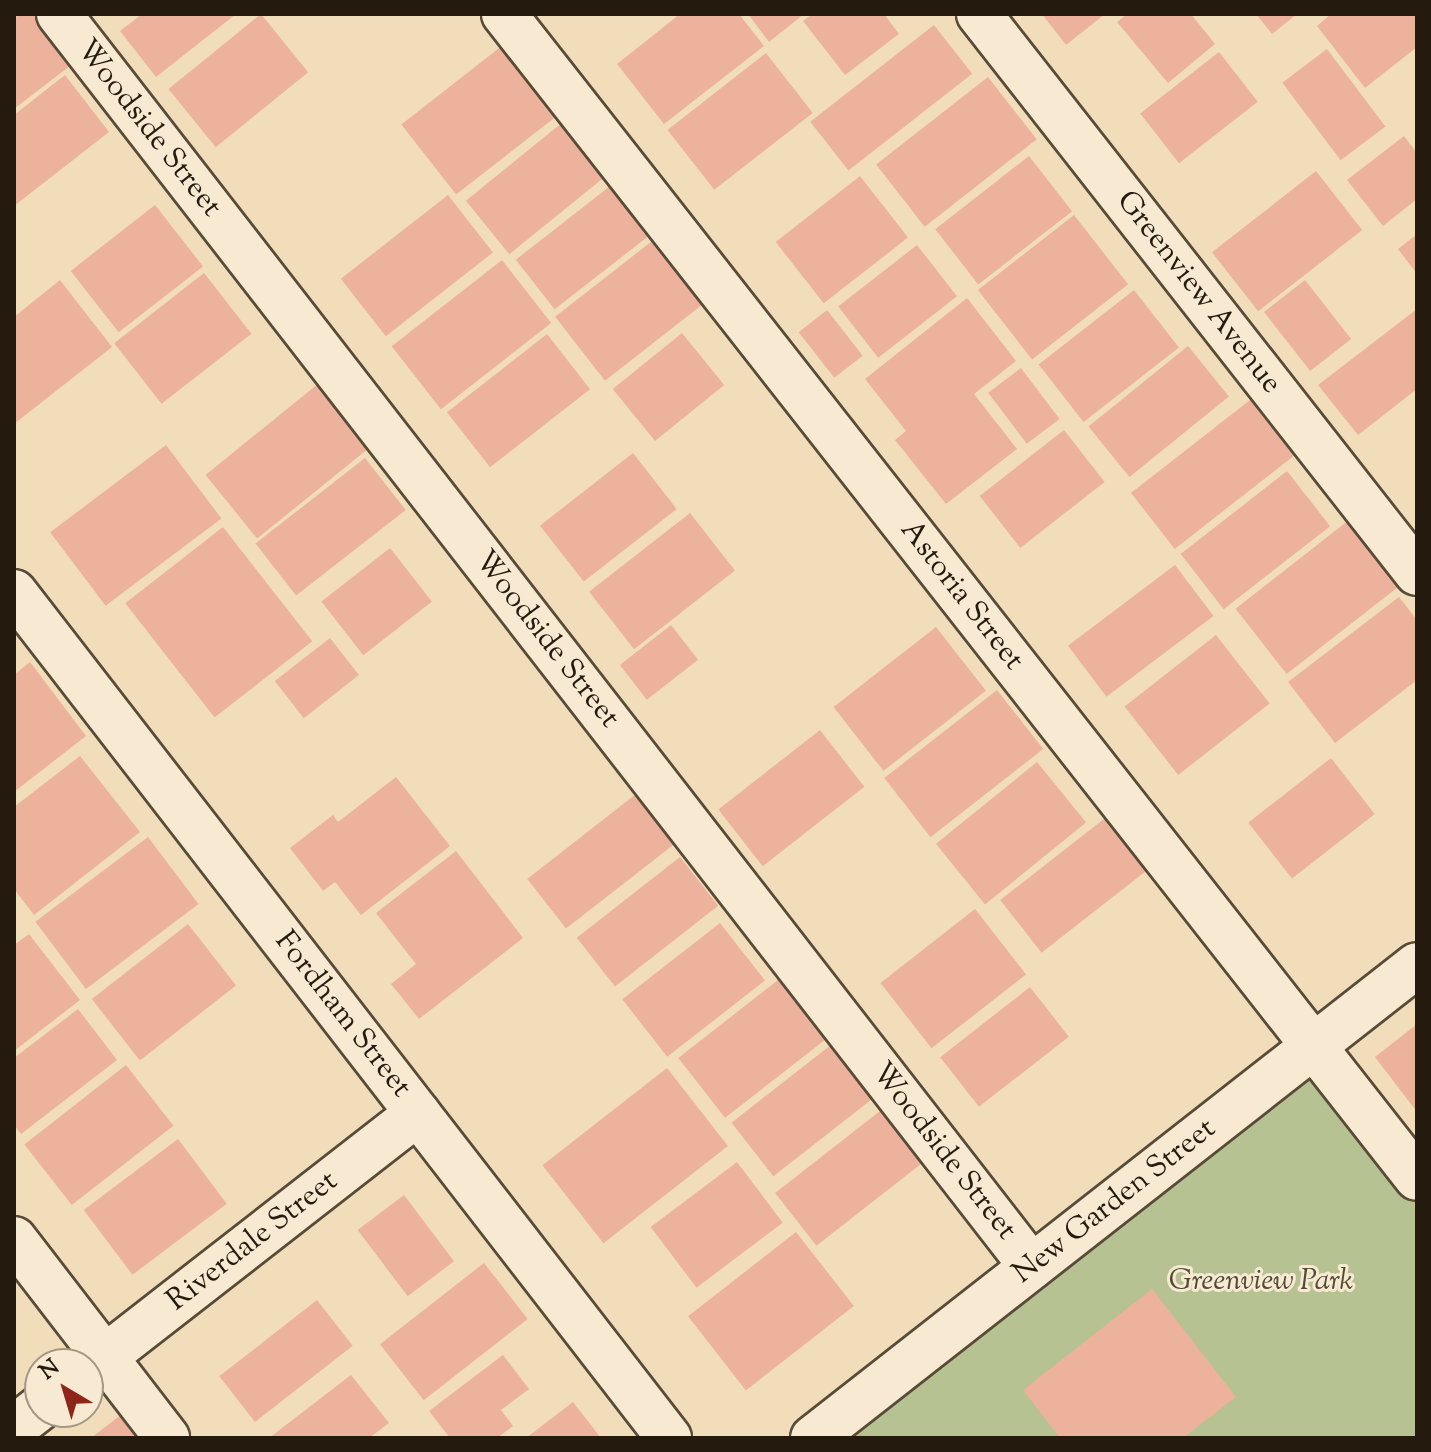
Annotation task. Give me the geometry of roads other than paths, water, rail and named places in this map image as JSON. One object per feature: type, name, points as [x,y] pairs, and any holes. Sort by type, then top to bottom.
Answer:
[{"type":"street","name":"Woodside Street","points":[[59,14],[1032,1267]]},
{"type":"street","name":"Astoria Street","points":[[504,14],[1417,1178]]},
{"type":"street","name":"Greenview Avenue","points":[[979,14],[1417,573]]},
{"type":"street","name":"Fordham Street","points":[[14,592],[669,1438]]},
{"type":"street","name":"New Garden Street","points":[[813,1438],[1417,965]]},
{"type":"street","name":"Riverdale Street","points":[[104,1358],[418,1113]]},
{"type":"street","points":[[14,1239],[86,1348]]},
{"type":"street","points":[[104,1372],[167,1438]]},
{"type":"park label","name":"Greenview Park","points":[[1261,1282]]}]
